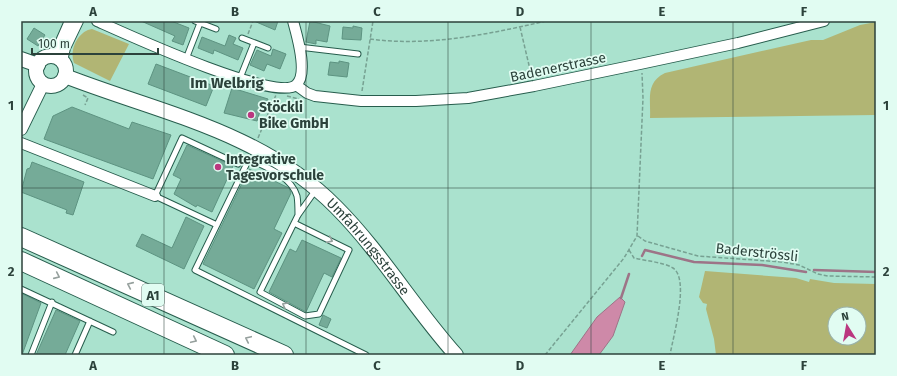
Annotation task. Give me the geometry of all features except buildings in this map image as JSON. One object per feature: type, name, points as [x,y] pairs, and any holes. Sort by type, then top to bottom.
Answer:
[{"type":"highway","name":"A1","points":[[21,237],[284,355]]},
{"type":"highway","name":"A1","points":[[21,261],[225,355]]},
{"type":"main road","points":[[21,59],[38,66]]},
{"type":"main road","points":[[56,59],[66,71],[65,76],[56,85],[48,86],[43,84],[37,76],[38,66],[42,60],[56,59]]},
{"type":"main road","name":"Umfahrungsstrasse","points":[[65,76],[186,118],[254,147],[276,159],[316,189],[365,238],[456,355]]},
{"type":"street","points":[[56,59],[59,46],[70,21]]},
{"type":"street","points":[[56,59],[65,48],[78,21]]},
{"type":"street","points":[[97,21],[185,60],[240,78],[286,90],[296,85],[300,80],[302,72],[299,47],[293,21]]},
{"type":"street","name":"Badenerstrasse","points":[[296,85],[307,93],[315,96],[361,101],[442,100],[468,98],[640,64],[745,41],[824,21]]},
{"type":"street","points":[[21,129],[43,84]]},
{"type":"street","points":[[21,143],[155,196]]},
{"type":"lane","points":[[185,60],[197,22],[216,29]]},
{"type":"lane","points":[[244,39],[268,48]]},
{"type":"lane","points":[[240,78],[254,43]]},
{"type":"lane","points":[[299,47],[358,54]]},
{"type":"lane","points":[[217,225],[155,196],[182,138],[238,164]]},
{"type":"lane","points":[[298,215],[297,197],[292,186],[276,172],[249,159],[195,270],[366,355]]},
{"type":"lane","points":[[294,223],[349,250],[319,314],[305,316],[260,292],[294,223],[298,215],[316,189]]},
{"type":"lane","points":[[21,289],[52,302],[113,332]]},
{"type":"lane","points":[[31,355],[52,302]]},
{"type":"lane","points":[[75,355],[90,321]]},
{"type":"path","points":[[244,39],[253,21]]},
{"type":"path","points":[[361,101],[373,21]]},
{"type":"path","points":[[370,39],[383,41],[423,40],[476,35],[546,21]]},
{"type":"path","points":[[520,27],[534,86]]},
{"type":"path","points":[[545,355],[624,258],[637,236],[643,98],[640,64]]},
{"type":"path","points":[[254,147],[279,89]]},
{"type":"path","points":[[82,95],[88,98],[85,105]]},
{"type":"path","name":"Baderströssli","points":[[637,236],[645,241],[698,256],[782,262],[799,265],[818,274],[828,276],[876,277]]},
{"type":"path","points":[[629,250],[634,258],[670,266],[680,275],[681,295],[670,355]]},
{"type":"green space","points":[[876,22],[876,115],[650,118],[650,92],[654,82],[665,73],[811,40],[823,40],[860,25]]},
{"type":"green space","points":[[92,29],[129,44],[110,81],[74,63],[73,52],[76,42],[83,33]]},
{"type":"green space","points":[[705,271],[796,278],[809,282],[810,279],[834,283],[876,284],[876,355],[716,355],[714,339],[706,309],[707,304],[703,303],[699,297]]},
{"type":"shaded area","points":[[620,297],[625,302],[613,336],[599,355],[570,355],[597,317]]},
{"type":"waterway","points":[[642,256],[645,250],[694,262],[762,265],[806,272]]},
{"type":"waterway","points":[[814,270],[876,272]]},
{"type":"waterway","points":[[621,298],[629,274]]},
{"type":"place","name":"Stöckli Bike GmbH","points":[[251,115]]},
{"type":"place","name":"Integrative Tagesvorschule","points":[[218,167]]},
{"type":"district","name":"Im Welbrig","points":[[227,83]]}]
